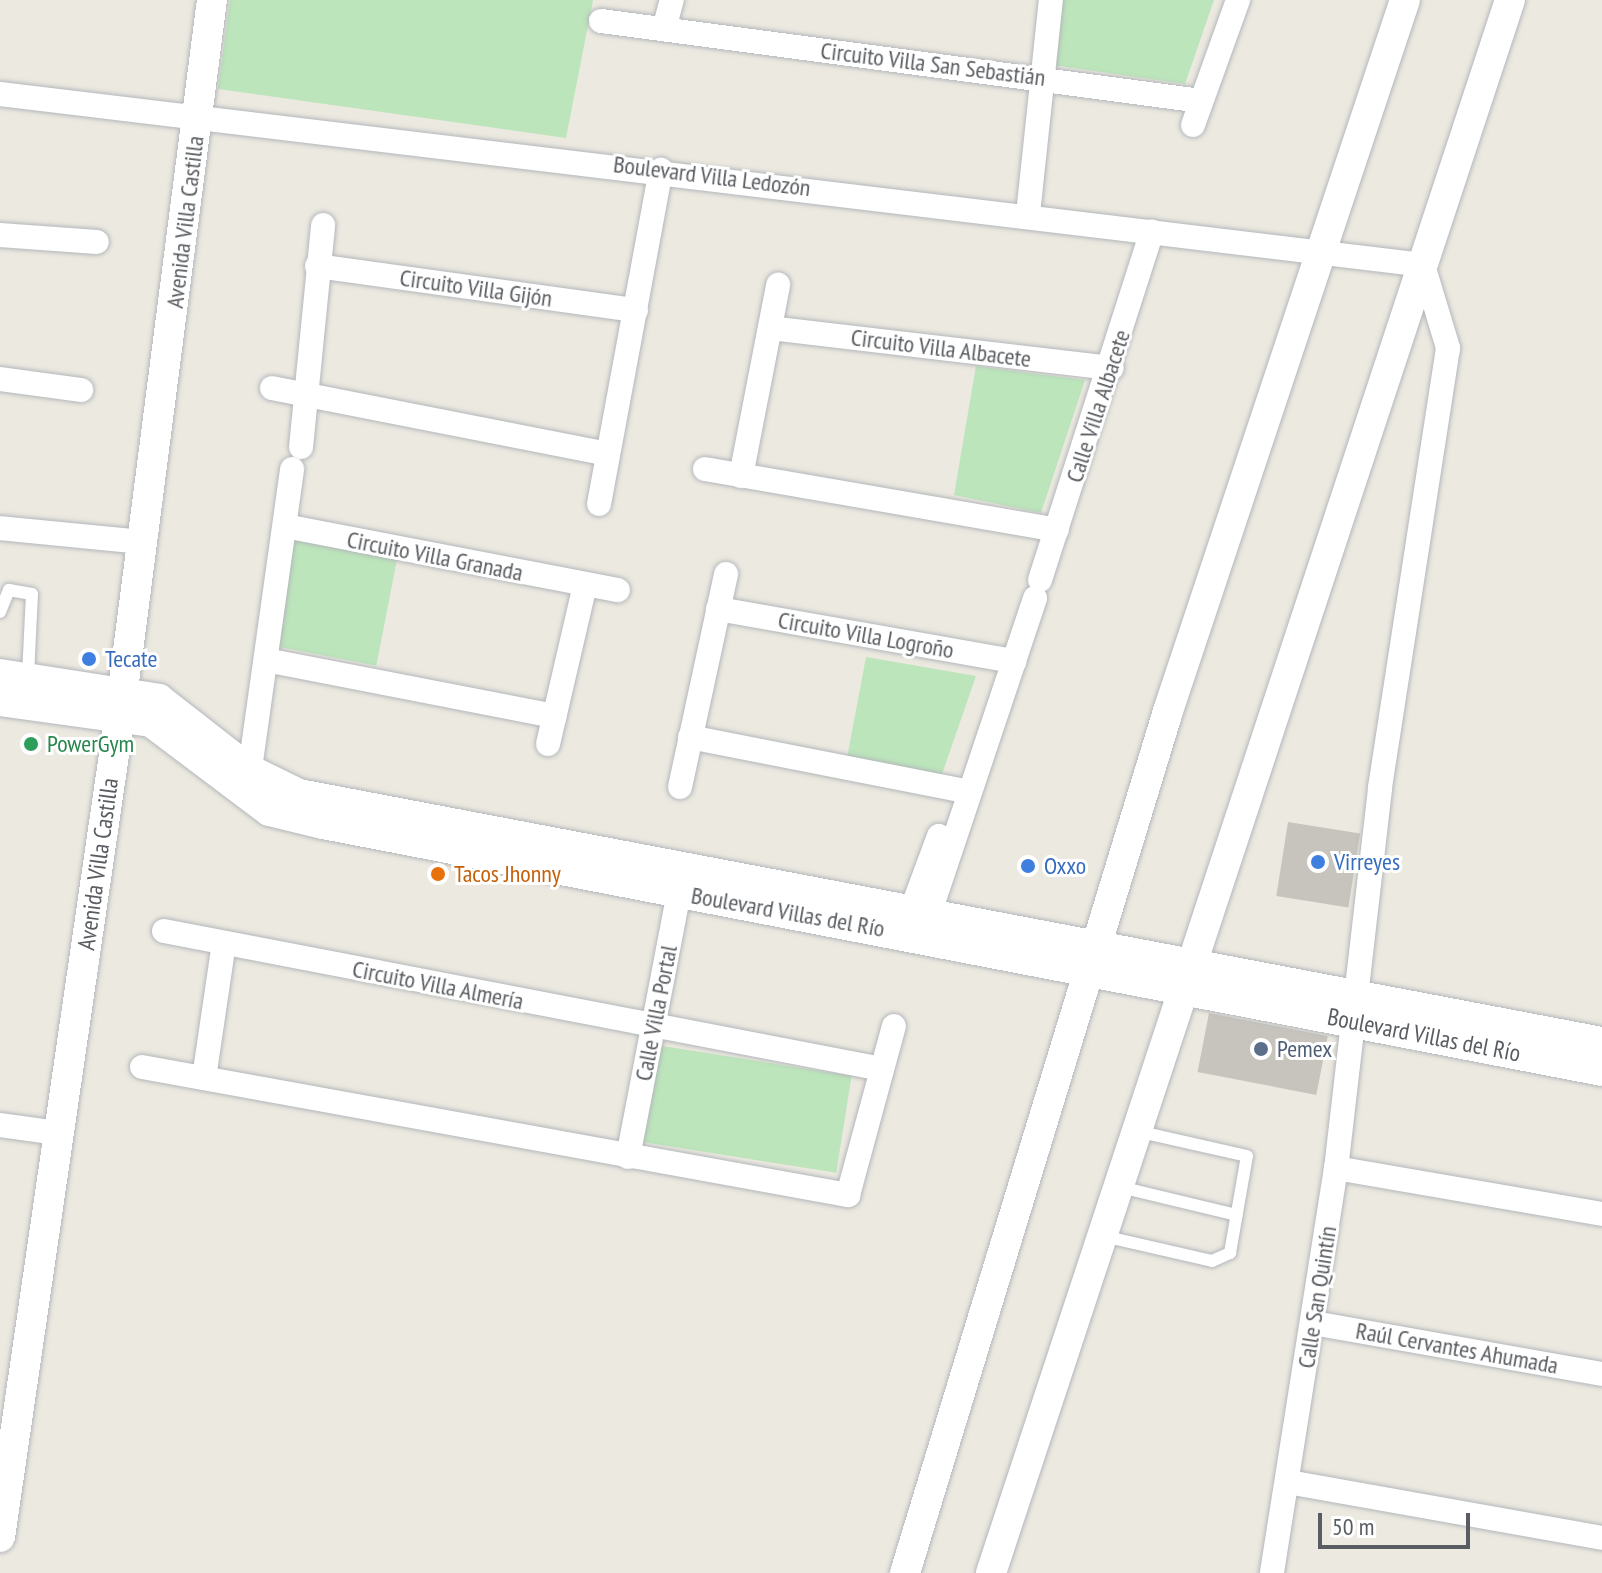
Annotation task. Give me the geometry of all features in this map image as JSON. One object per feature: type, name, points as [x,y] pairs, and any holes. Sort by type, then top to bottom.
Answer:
[{"type":"street","name":"Avenida Villa Castilla","points":[[0,1537],[143,542],[212,0]]},
{"type":"street","points":[[664,29],[672,0]]},
{"type":"street","points":[[1028,214],[1051,0]]},
{"type":"street","points":[[1193,125],[1238,0]]},
{"type":"street","points":[[905,1573],[1095,958],[1321,250],[1405,0]]},
{"type":"street","points":[[991,1573],[1184,977],[1510,0]]},
{"type":"street","name":"Circuito Villa San Sebastián","points":[[601,21],[1201,101]]},
{"type":"street","name":"Boulevard Villa Ledozón","points":[[0,94],[1028,214],[1423,265]]},
{"type":"street","points":[[599,504],[661,170]]},
{"type":"street","points":[[248,784],[306,395],[323,225]]},
{"type":"street","name":"Calle Villa Albacete","points":[[917,923],[963,790],[1014,661],[1112,368],[1152,232]]},
{"type":"street","points":[[0,235],[97,242]]},
{"type":"street","name":"Calle San Quintín","points":[[1272,1573],[1336,1168],[1380,789],[1448,348],[1423,265]]},
{"type":"street","name":"Circuito Villa Gijón","points":[[317,266],[636,310]]},
{"type":"street","points":[[741,476],[778,285]]},
{"type":"street","name":"Circuito Villa Albacete","points":[[770,328],[1112,368]]},
{"type":"street","points":[[0,379],[81,390]]},
{"type":"street","points":[[272,388],[608,454]]},
{"type":"street","points":[[705,469],[1057,530]]},
{"type":"street","name":"Circuito Villa Granada","points":[[285,526],[618,590]]},
{"type":"street","points":[[0,528],[143,542]]},
{"type":"street","points":[[680,787],[726,574]]},
{"type":"street","points":[[548,744],[585,585]]},
{"type":"street","name":"Circuito Villa Logroño","points":[[718,609],[1014,661]]},
{"type":"street","points":[[266,660],[555,716]]},
{"type":"street","name":"Boulevard Villas del Río","points":[[14,676],[191,719],[269,811],[323,824],[681,880],[1356,1007],[1602,1042]]},
{"type":"street","name":"Boulevard Villas del Río","points":[[0,701],[121,701]]},
{"type":"street","points":[[690,737],[963,790]]},
{"type":"street","name":"Calle Villa Portal","points":[[628,1157],[681,880]]},
{"type":"street","name":"Circuito Villa Almería","points":[[164,931],[882,1069]]},
{"type":"street","points":[[204,1078],[224,943]]},
{"type":"street","name":"Boulevard Villas del Río","points":[[1356,1007],[1602,1071]]},
{"type":"street","points":[[142,1067],[848,1195],[894,1026]]},
{"type":"street","points":[[0,1125],[58,1133]]},
{"type":"street","points":[[1336,1168],[1602,1214]]},
{"type":"street","name":"Raúl Cervantes Ahumada","points":[[1313,1323],[1602,1374]]},
{"type":"street","points":[[1288,1482],[1602,1538]]},
{"type":"lane","points":[[0,612],[9,590],[32,594],[14,676]]},
{"type":"lane","points":[[1100,1236],[1224,1260],[1237,1215],[1247,1156],[1136,1131]]},
{"type":"lane","points":[[1117,1186],[1237,1215]]},
{"type":"green space","points":[[230,0],[593,0],[566,138],[218,89]]},
{"type":"green space","points":[[1059,0],[1214,0],[1185,84],[1052,65]]},
{"type":"green space","points":[[976,366],[1085,380],[1041,513],[954,495]]},
{"type":"green space","points":[[285,538],[397,560],[376,666],[264,644]]},
{"type":"green space","points":[[866,657],[976,676],[941,777],[847,758]]},
{"type":"green space","points":[[656,1045],[852,1076],[836,1173],[641,1142]]},
{"type":"building","points":[[1288,822],[1360,833],[1348,907],[1276,896]]},
{"type":"building","name":"Pemex","points":[[1209,1013],[1328,1036],[1316,1095],[1198,1072]]},
{"type":"place","name":"Tecate","points":[[89,659]]},
{"type":"place","name":"PowerGym","points":[[31,744]]},
{"type":"place","name":"Virreyes","points":[[1318,862]]},
{"type":"place","name":"Oxxo","points":[[1028,866]]},
{"type":"place","name":"Tacos Jhonny","points":[[438,874]]},
{"type":"place","name":"Pemex","points":[[1261,1049]]}]
